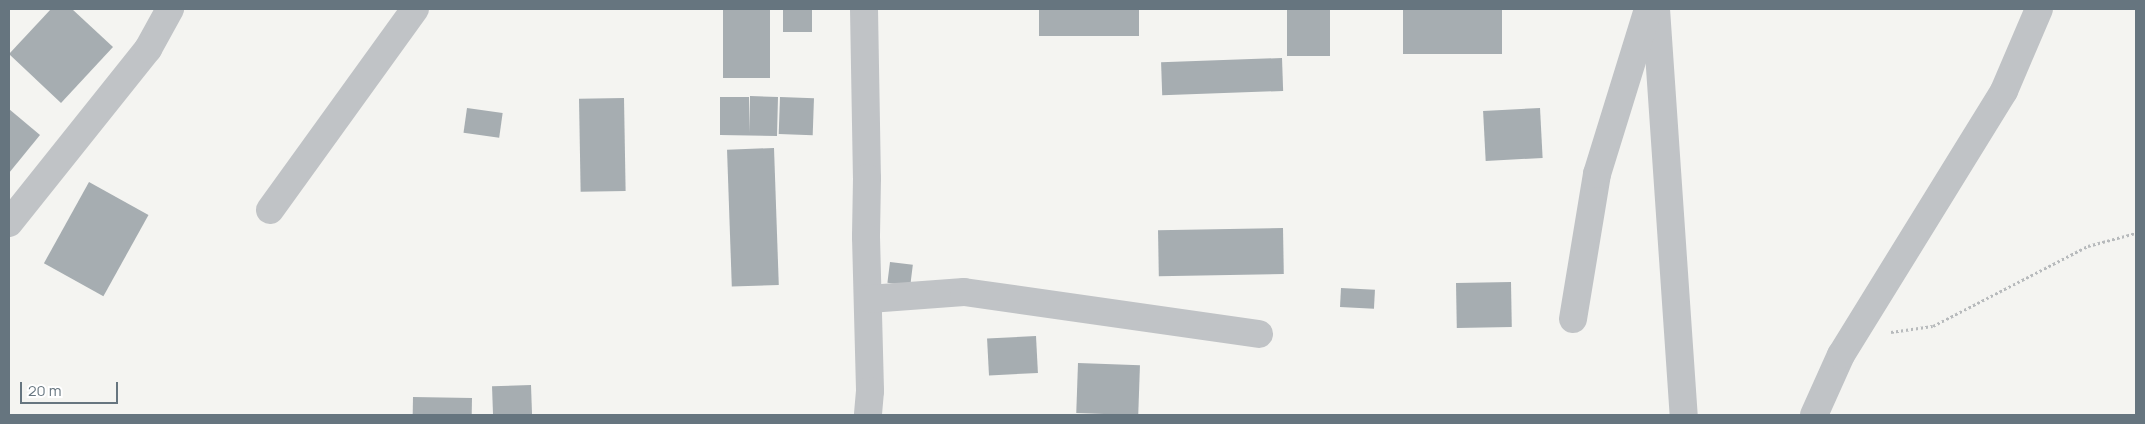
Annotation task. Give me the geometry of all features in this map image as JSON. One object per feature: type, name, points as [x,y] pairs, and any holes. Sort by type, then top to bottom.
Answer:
[{"type":"street","points":[[9,223],[148,49],[170,9]]},
{"type":"street","points":[[270,210],[415,9]]},
{"type":"street","points":[[864,9],[867,178],[866,238],[869,299],[868,415]]},
{"type":"street","points":[[1573,319],[1598,174],[1648,9]]},
{"type":"street","points":[[1656,9],[1684,415]]},
{"type":"street","points":[[1814,415],[1841,355],[2004,91],[2039,9]]},
{"type":"street","points":[[869,299],[964,292],[1259,334]]},
{"type":"path","points":[[1885,335],[1894,331],[1932,326],[2088,246],[2136,233]]},
{"type":"building","points":[[51,9],[72,9],[113,47],[61,103],[9,54]]},
{"type":"building","points":[[723,9],[770,9],[770,78],[723,78]]},
{"type":"building","points":[[783,9],[812,9],[812,32],[783,32]]},
{"type":"building","points":[[1039,9],[1139,9],[1139,36],[1039,36]]},
{"type":"building","points":[[1287,9],[1330,9],[1330,56],[1287,56]]},
{"type":"building","points":[[1403,9],[1502,9],[1502,54],[1403,54]]},
{"type":"building","points":[[1282,58],[1283,91],[1162,95],[1161,62]]},
{"type":"building","points":[[750,96],[778,97],[777,136],[720,135],[720,97],[749,97],[749,133]]},
{"type":"building","points":[[780,97],[814,98],[813,135],[779,134]]},
{"type":"building","points":[[624,98],[626,191],[581,192],[579,99]]},
{"type":"building","points":[[467,108],[503,113],[499,138],[464,133]]},
{"type":"building","points":[[1540,108],[1543,158],[1486,161],[1483,111]]},
{"type":"building","points":[[9,109],[40,135],[9,173]]},
{"type":"building","points":[[774,148],[779,285],[732,287],[727,150]]},
{"type":"building","points":[[89,182],[148,215],[103,296],[44,263]]},
{"type":"building","points":[[1283,228],[1284,274],[1159,276],[1158,230]]},
{"type":"building","points":[[890,262],[913,265],[910,286],[887,283]]},
{"type":"building","points":[[1511,282],[1512,327],[1457,328],[1456,283]]},
{"type":"building","points":[[1341,288],[1375,290],[1374,309],[1340,307]]},
{"type":"building","points":[[1036,336],[1038,373],[989,376],[987,339]]},
{"type":"building","points":[[1078,363],[1140,365],[1138,415],[1076,413]]},
{"type":"building","points":[[531,385],[532,415],[493,415],[492,386]]},
{"type":"building","points":[[413,397],[472,398],[472,415],[413,415]]}]
